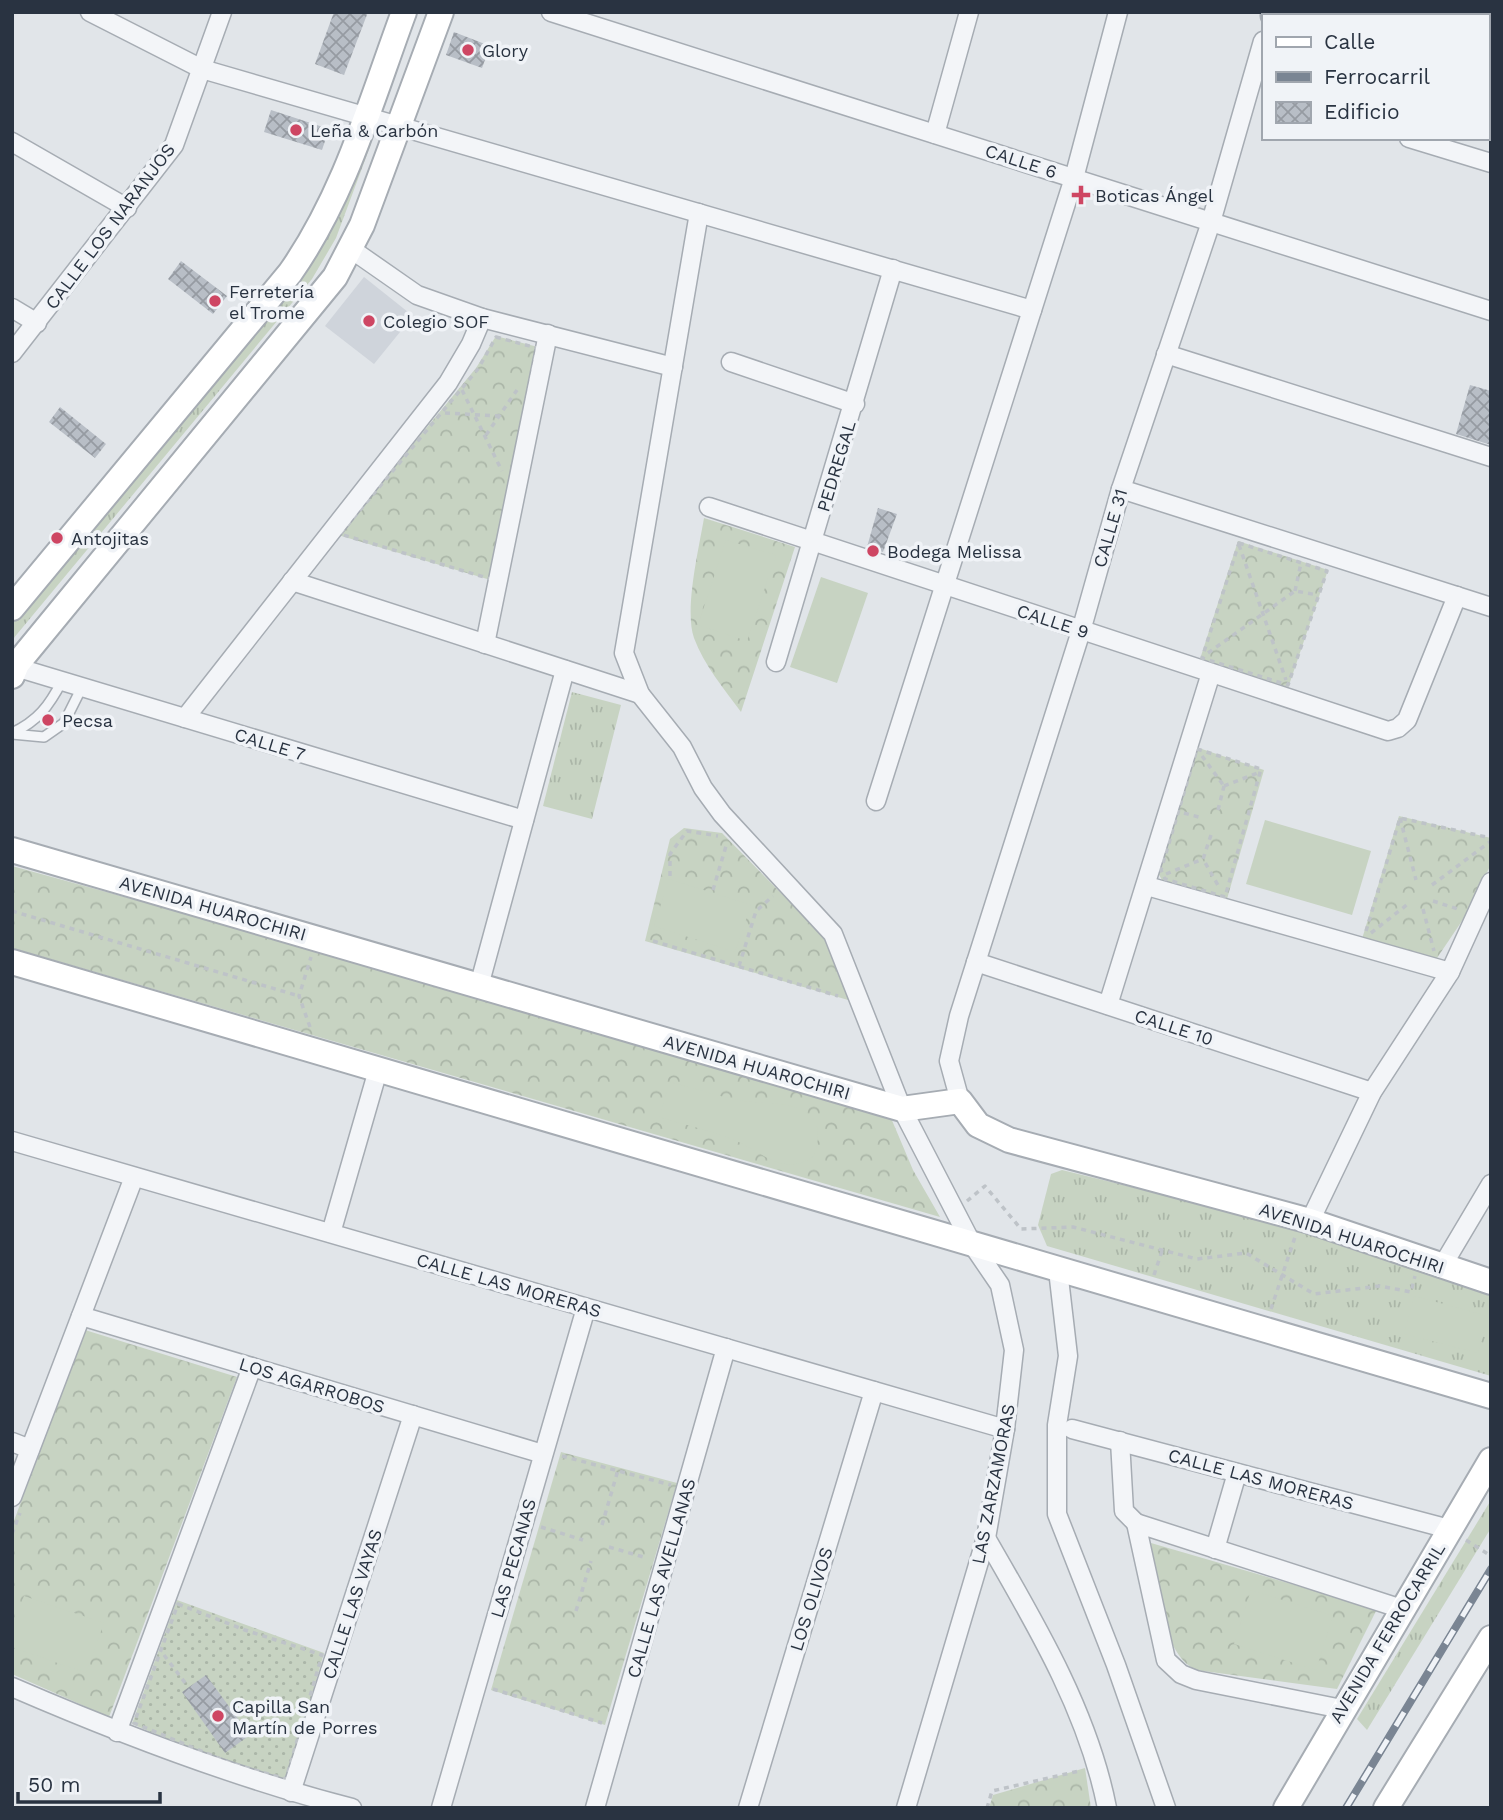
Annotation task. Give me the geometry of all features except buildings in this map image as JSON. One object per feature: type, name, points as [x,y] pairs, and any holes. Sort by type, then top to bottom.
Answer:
[{"type":"street","points":[[90,12],[202,69],[1032,310]]},
{"type":"street","name":"CALLE LOS NARANJOS","points":[[12,353],[174,145],[222,12]]},
{"type":"street","points":[[12,608],[290,273],[315,237],[334,202],[404,12]]},
{"type":"street","points":[[13,670],[320,298],[351,249],[441,12]]},
{"type":"street","name":"CALLE 6","points":[[551,12],[1491,311]]},
{"type":"street","points":[[935,134],[969,12]]},
{"type":"street","points":[[876,801],[1074,178],[1118,12]]},
{"type":"street","name":"CALLE 31","points":[[960,1101],[949,1060],[959,1016],[1081,631],[1121,489],[1257,89],[1262,49]]},
{"type":"street","points":[[1416,140],[1491,163]]},
{"type":"street","points":[[12,142],[127,208]]},
{"type":"street","name":"LAS ZARZAMORAS","points":[[699,214],[624,653],[640,694],[681,747],[703,788],[722,814],[833,934],[902,1109],[972,1244],[1000,1285],[1014,1350],[1005,1429],[986,1538],[906,1808]]},
{"type":"street","points":[[351,249],[417,295],[482,317],[673,367]]},
{"type":"street","name":"PEDREGAL","points":[[776,662],[893,269]]},
{"type":"street","points":[[12,308],[37,323]]},
{"type":"street","points":[[186,718],[448,383],[471,344],[482,317]]},
{"type":"street","points":[[485,644],[548,334]]},
{"type":"street","points":[[1166,354],[1491,457]]},
{"type":"street","points":[[731,362],[855,404]]},
{"type":"street","points":[[1121,489],[1491,607]]},
{"type":"street","name":"CALLE 9","points":[[709,507],[1081,631],[1204,667],[1388,731],[1398,728],[1406,720],[1457,596]]},
{"type":"street","points":[[292,581],[640,694]]},
{"type":"street","points":[[1108,1005],[1195,741],[1204,667]]},
{"type":"street","name":"CALLE 7","points":[[13,670],[62,681],[524,820]]},
{"type":"street","points":[[479,986],[565,670]]},
{"type":"street","name":"AVENIDA HUAROCHIRI","points":[[12,849],[902,1109],[960,1101],[978,1125],[1009,1140],[1306,1219],[1441,1268],[1491,1282]]},
{"type":"street","points":[[1306,1219],[1372,1092],[1450,972],[1491,882]]},
{"type":"street","points":[[1147,886],[1450,972]]},
{"type":"street","points":[[12,962],[1491,1396]]},
{"type":"street","name":"CALLE 10","points":[[976,962],[1372,1092]]},
{"type":"street","points":[[331,1233],[377,1070]]},
{"type":"street","name":"CALLE LAS MORERAS","points":[[12,1141],[1005,1429]]},
{"type":"street","points":[[12,1497],[134,1177]]},
{"type":"street","points":[[1441,1268],[1491,1184]]},
{"type":"street","points":[[1058,1270],[1068,1356],[1057,1425],[1057,1514],[1116,1665],[1166,1808]]},
{"type":"street","name":"LAS PECANAS","points":[[441,1808],[586,1307]]},
{"type":"street","name":"LOS AGARROBOS","points":[[81,1316],[543,1454]]},
{"type":"street","name":"CALLE LAS AVELLANAS","points":[[595,1808],[726,1348]]},
{"type":"street","points":[[117,1732],[252,1367]]},
{"type":"street","name":"LOS OLIVOS","points":[[748,1808],[874,1391]]},
{"type":"street","name":"CALLE LAS VAYAS","points":[[291,1792],[413,1415]]},
{"type":"street","name":"CALLE LAS MORERAS","points":[[1072,1429],[1449,1529]]},
{"type":"street","points":[[1119,1441],[1124,1510],[1136,1523],[1402,1609]]},
{"type":"street","points":[[12,1442],[30,1449]]},
{"type":"street","name":"AVENIDA FERROCARRIL","points":[[1286,1808],[1491,1460]]},
{"type":"street","points":[[1215,1549],[1237,1472]]},
{"type":"street","points":[[1136,1523],[1161,1644],[1166,1660],[1181,1674],[1196,1680],[1342,1709]]},
{"type":"street","points":[[986,1538],[1053,1655],[1098,1766],[1107,1808]]},
{"type":"street","points":[[1387,1808],[1483,1667],[1491,1638]]},
{"type":"street","points":[[12,1687],[117,1732],[291,1792],[352,1808]]},
{"type":"lane","points":[[12,733],[42,714],[62,681]]},
{"type":"lane","points":[[12,733],[44,737],[64,723],[82,687]]},
{"type":"path","points":[[496,337],[537,348],[534,365],[494,580],[340,534],[478,369],[496,337]]},
{"type":"path","points":[[527,375],[534,365]]},
{"type":"path","points":[[485,436],[520,385]]},
{"type":"path","points":[[461,389],[511,489]]},
{"type":"path","points":[[442,413],[499,416]]},
{"type":"path","points":[[1238,543],[1327,570],[1288,685]]},
{"type":"path","points":[[1238,543],[1288,685]]},
{"type":"path","points":[[1204,667],[1238,543]]},
{"type":"path","points":[[1204,667],[1263,614],[1295,591],[1301,562]]},
{"type":"path","points":[[1295,591],[1318,595]]},
{"type":"path","points":[[1204,667],[1288,685]]},
{"type":"path","points":[[1195,741],[1261,769],[1225,897]]},
{"type":"path","points":[[1195,741],[1224,786],[1218,810]]},
{"type":"path","points":[[1162,875],[1195,741]]},
{"type":"path","points":[[1224,786],[1260,772]]},
{"type":"path","points":[[1179,811],[1202,818]]},
{"type":"path","points":[[1400,818],[1491,840]]},
{"type":"path","points":[[1400,818],[1416,880]]},
{"type":"path","points":[[1364,938],[1400,818]]},
{"type":"path","points":[[670,876],[670,854],[687,831],[717,835],[737,854]]},
{"type":"path","points":[[1211,835],[1203,859],[1225,897]]},
{"type":"path","points":[[1432,885],[1491,840]]},
{"type":"path","points":[[713,890],[727,844]]},
{"type":"path","points":[[1162,875],[1203,859]]},
{"type":"path","points":[[1162,875],[1225,897]]},
{"type":"path","points":[[738,966],[756,911],[777,892]]},
{"type":"path","points":[[1433,901],[1467,911],[1461,921]]},
{"type":"path","points":[[1364,938],[1408,904]]},
{"type":"path","points":[[1423,909],[1436,958],[1442,949]]},
{"type":"path","points":[[12,911],[299,996]]},
{"type":"path","points":[[1364,938],[1375,941]]},
{"type":"path","points":[[316,1052],[299,996],[317,939]]},
{"type":"path","points":[[653,941],[840,997]]},
{"type":"path","points":[[970,1199],[985,1186],[1021,1229],[1073,1227],[1197,1259],[1246,1254],[1314,1294],[1380,1286],[1411,1292],[1415,1276]]},
{"type":"path","points":[[1264,1329],[1306,1219]]},
{"type":"path","points":[[562,1454],[674,1486]]},
{"type":"path","points":[[602,1525],[618,1470]]},
{"type":"path","points":[[541,1527],[583,1540]]},
{"type":"path","points":[[1449,1529],[1491,1556]]},
{"type":"path","points":[[608,1547],[652,1560]]},
{"type":"path","points":[[576,1611],[591,1562]]},
{"type":"path","points":[[178,1604],[244,1630],[322,1655],[286,1779],[230,1763],[134,1723],[161,1650],[178,1604]]},
{"type":"path","points":[[161,1650],[186,1684]]},
{"type":"path","points":[[493,1689],[604,1723]]},
{"type":"path","points":[[987,1808],[992,1791],[1098,1766]]},
{"type":"shaded area","name":"Colegio SOF","points":[[364,277],[413,316],[374,364],[325,326]]},
{"type":"green space","points":[[363,141],[371,144],[336,238],[312,279],[13,639],[12,622],[314,254]]},
{"type":"green space","points":[[496,336],[538,347],[494,581],[338,535],[476,368]]},
{"type":"green space","points":[[704,518],[795,547],[741,712],[703,658],[691,626],[693,579]]},
{"type":"green space","points":[[726,540],[776,555],[747,641],[698,625]]},
{"type":"green space","points":[[1238,541],[1328,570],[1288,688],[1200,659]]},
{"type":"green space","points":[[821,577],[868,593],[837,683],[790,667]]},
{"type":"green space","points":[[572,692],[621,705],[592,819],[543,806]]},
{"type":"green space","points":[[1196,747],[1264,770],[1227,899],[1162,880],[1158,873]]},
{"type":"green space","points":[[1399,816],[1491,838],[1491,864],[1468,912],[1435,961],[1362,939]]},
{"type":"green space","points":[[1265,820],[1371,851],[1352,915],[1246,884]]},
{"type":"green space","points":[[684,828],[722,833],[826,939],[855,1002],[645,941],[670,839]]},
{"type":"green space","points":[[12,866],[237,928],[891,1118],[913,1170],[940,1217],[12,948]]},
{"type":"green space","points":[[669,879],[751,905],[735,952],[654,926]]},
{"type":"green space","points":[[670,1082],[744,1101],[781,1104],[799,1109],[813,1119],[817,1127],[818,1142],[814,1156],[803,1162],[782,1163],[731,1139],[659,1117]]},
{"type":"green space","points":[[1062,1170],[1282,1224],[1491,1291],[1491,1376],[1047,1246],[1038,1225],[1051,1174]]},
{"type":"green space","points":[[1414,1296],[1488,1316],[1478,1353],[1404,1334]]},
{"type":"green space","points":[[85,1330],[237,1377],[109,1717],[12,1674],[12,1526]]},
{"type":"green space","points":[[561,1452],[677,1483],[605,1725],[491,1690]]},
{"type":"green space","points":[[1491,1500],[1491,1528],[1367,1730],[1357,1719]]},
{"type":"green space","points":[[1151,1543],[1377,1609],[1337,1689],[1196,1670],[1184,1661],[1174,1647],[1162,1614]]},
{"type":"green space","points":[[1251,1590],[1333,1616],[1316,1670],[1234,1644]]},
{"type":"green space","points":[[24,1596],[104,1623],[86,1673],[12,1647],[12,1629]]},
{"type":"green space","points":[[177,1600],[324,1653],[287,1781],[229,1765],[132,1724]]},
{"type":"green space","points":[[1085,1768],[1091,1808],[989,1808],[993,1795]]},
{"type":"railway","points":[[1346,1808],[1491,1569]]},
{"type":"place","name":"Glory","points":[[468,50]]},
{"type":"place","name":"Leña & Carbón","points":[[296,130]]},
{"type":"place","name":"Boticas Ángel","points":[[1081,195]]},
{"type":"place","name":"Ferretería el Trome","points":[[215,301]]},
{"type":"place","name":"Colegio SOF","points":[[369,321]]},
{"type":"place","name":"Antojitas","points":[[57,538]]},
{"type":"place","name":"Bodega Melissa","points":[[873,551]]},
{"type":"place","name":"Pecsa","points":[[48,720]]},
{"type":"place","name":"Capilla San Martín de Porres","points":[[218,1716]]}]
